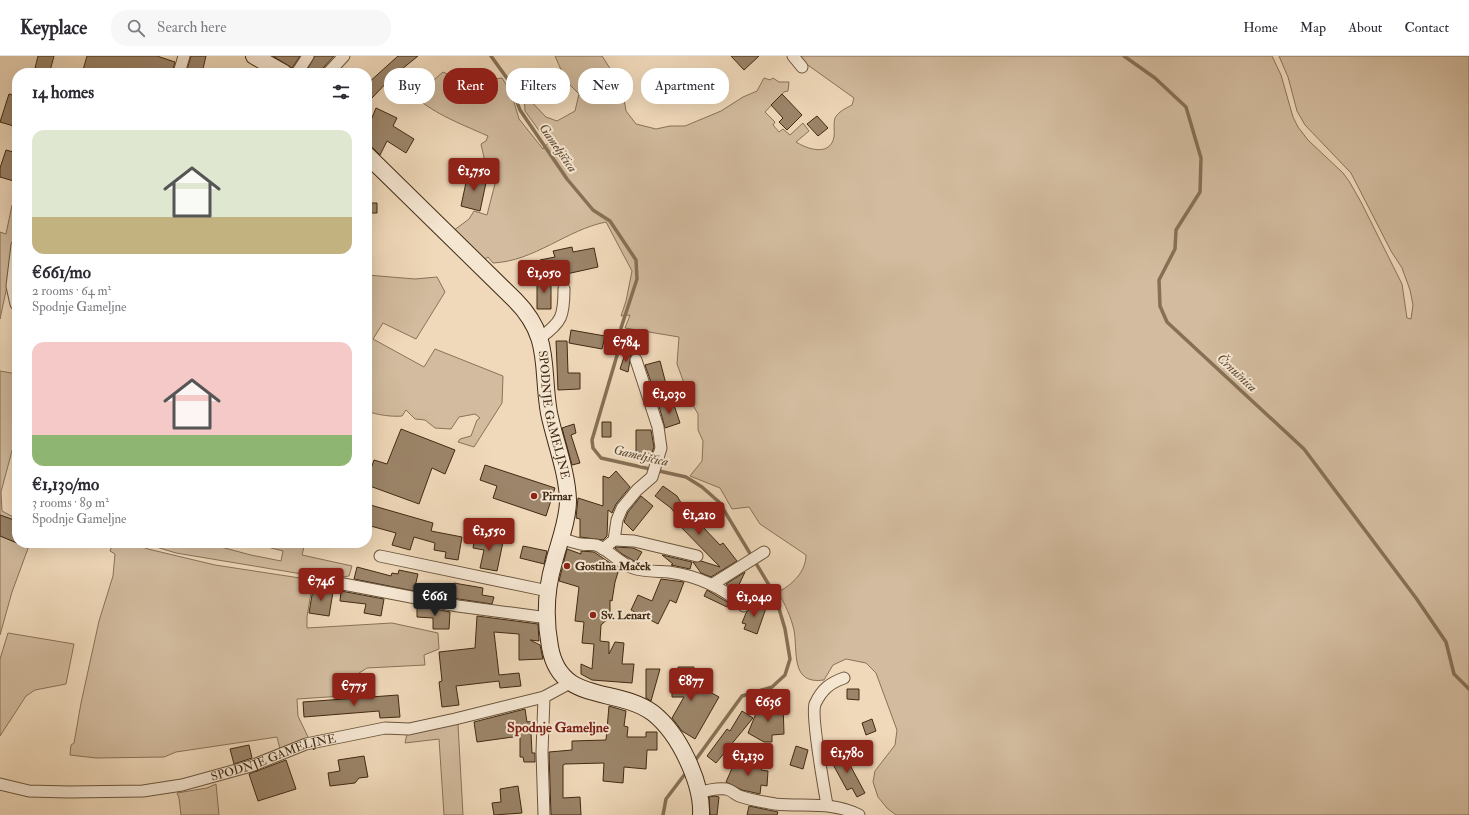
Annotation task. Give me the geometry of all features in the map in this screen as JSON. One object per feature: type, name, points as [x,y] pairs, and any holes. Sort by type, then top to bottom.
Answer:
[{"type":"street","points":[[180,68],[184,56]]},
{"type":"street","points":[[254,56],[275,68]]},
{"type":"street","points":[[300,68],[308,56]]},
{"type":"street","points":[[333,68],[344,56]]},
{"type":"street","points":[[794,56],[802,67]]},
{"type":"street","name":"SPODNJE GAMELJNE","points":[[372,160],[523,308],[531,320],[540,338],[544,358],[549,412],[566,488],[567,506],[548,591],[549,646],[553,662],[563,678],[570,683],[588,690],[625,699],[652,713],[664,722],[681,748],[697,787],[701,815]]},
{"type":"street","name":"SPODNJE GAMELJNE","points":[[540,338],[556,326],[563,312],[564,289]]},
{"type":"street","points":[[614,540],[617,520],[622,508],[637,490],[652,477],[661,448],[658,427],[636,360]]},
{"type":"street","points":[[561,538],[579,544],[596,545],[618,561],[633,568],[650,572],[669,572],[713,584],[729,593],[744,606]]},
{"type":"street","points":[[603,549],[614,540],[634,541],[697,556]]},
{"type":"street","points":[[713,584],[761,553]]},
{"type":"street","points":[[380,556],[548,591]]},
{"type":"street","points":[[312,578],[458,606],[548,618]]},
{"type":"street","points":[[827,805],[814,722],[815,705],[829,684],[844,678]]},
{"type":"street","name":"SPODNJE GAMELJNE","points":[[0,784],[29,791],[69,792],[143,791],[182,785],[251,766],[296,748],[324,740],[385,728],[410,729],[544,697],[570,683]]},
{"type":"street","points":[[544,697],[542,752],[544,815]]},
{"type":"street","points":[[697,787],[727,790],[740,796],[771,803],[827,805],[840,807],[859,815]]},
{"type":"shaded area","points":[[555,56],[602,56],[610,68],[578,68],[578,93],[570,85],[570,68],[560,68]]},
{"type":"shaded area","points":[[799,56],[1272,56],[1281,75],[1293,117],[1298,127],[1308,140],[1343,173],[1361,202],[1402,284],[1407,318],[1411,319],[1413,305],[1410,290],[1402,268],[1391,251],[1351,173],[1305,125],[1297,111],[1288,77],[1279,56],[1469,56],[1469,815],[896,815],[887,808],[878,797],[873,782],[875,771],[895,745],[897,730],[876,673],[866,663],[846,659],[833,665],[824,680],[813,680],[806,677],[801,672],[796,657],[793,625],[788,611],[778,592],[793,582],[801,572],[804,567],[806,555],[760,524],[749,507],[732,509],[720,488],[690,476],[702,461],[703,441],[698,430],[698,414],[691,402],[677,364],[679,337],[625,328],[630,315],[621,316],[626,301],[632,271],[606,222],[591,226],[523,257],[493,263],[488,257],[482,261],[453,231],[469,219],[474,211],[487,215],[497,176],[484,173],[485,162],[481,144],[486,141],[488,136],[444,116],[424,104],[435,104],[435,79],[443,72],[443,104],[498,104],[498,78],[502,78],[506,84],[506,104],[515,104],[519,119],[543,149],[548,143],[525,111],[525,104],[534,104],[546,117],[557,121],[575,111],[578,98],[578,104],[625,104],[626,111],[636,124],[656,129],[670,126],[685,126],[721,111],[743,97],[757,91],[764,78],[770,80],[773,78],[779,82],[789,82],[788,91],[784,92],[765,112],[775,122],[773,125],[779,132],[783,129],[790,135],[803,123],[809,131],[796,142],[806,147],[818,150],[828,147],[832,143],[834,137],[835,118],[840,112],[852,105],[854,98],[805,63]]},
{"type":"shaded area","points":[[12,205],[12,263],[0,319],[0,232],[6,234]]},
{"type":"shaded area","points":[[372,275],[415,279],[437,277],[445,292],[416,339],[383,323],[373,339],[424,367],[435,349],[503,376],[502,403],[474,447],[458,442],[460,439],[471,436],[477,420],[480,418],[475,414],[459,417],[451,429],[435,428],[425,420],[415,419],[406,410],[402,416],[380,415],[372,413]]},
{"type":"shaded area","points":[[0,371],[12,373],[12,451],[1,492],[2,511],[12,516],[12,548],[28,548],[12,592],[0,635]]},
{"type":"shaded area","points":[[111,548],[145,548],[215,565],[313,580],[307,617],[307,628],[392,623],[438,633],[439,649],[424,655],[425,665],[367,668],[359,673],[359,695],[297,699],[298,716],[309,739],[280,749],[277,737],[176,752],[164,757],[96,758],[70,755],[71,745],[74,743],[99,621],[113,576],[115,554],[110,551]]},
{"type":"shaded area","points":[[160,548],[225,548],[281,561],[283,551],[271,548],[304,548],[302,555],[352,566],[349,576],[332,579],[176,553]]},
{"type":"shaded area","points":[[8,633],[74,644],[66,684],[35,690],[26,696],[0,736],[0,659]]},
{"type":"shaded area","points":[[458,724],[463,815],[444,815],[439,739],[405,743],[407,734]]},
{"type":"shaded area","points":[[216,784],[219,815],[181,815],[177,793],[207,788]]},
{"type":"building","points":[[38,56],[54,56],[51,68],[35,68]]},
{"type":"building","points":[[87,56],[157,56],[175,62],[173,68],[84,68]]},
{"type":"building","points":[[191,56],[206,56],[203,68],[187,68]]},
{"type":"building","points":[[273,56],[300,56],[292,68]]},
{"type":"building","points":[[315,56],[334,56],[323,68],[308,68]]},
{"type":"building","points":[[398,56],[418,56],[403,68],[385,68]]},
{"type":"building","points":[[731,56],[759,56],[744,70]]},
{"type":"building","points":[[384,69],[384,85],[372,98],[372,79]]},
{"type":"building","points":[[9,94],[12,95],[12,126],[0,122]]},
{"type":"building","points":[[782,94],[802,115],[787,130],[779,122],[783,118],[771,105]]},
{"type":"building","points":[[376,108],[397,118],[393,126],[414,139],[406,153],[387,141],[380,155],[372,148],[372,118]]},
{"type":"building","points":[[817,116],[828,128],[818,136],[807,124]]},
{"type":"building","points":[[6,150],[12,152],[12,181],[0,177],[0,168]]},
{"type":"building","points":[[468,173],[487,178],[480,211],[461,206]]},
{"type":"building","points":[[372,203],[377,203],[377,213],[372,213]]},
{"type":"building","points":[[572,247],[573,252],[594,248],[598,267],[544,279],[540,260],[555,257],[553,251]]},
{"type":"building","points":[[537,279],[551,279],[551,309],[537,309]]},
{"type":"building","points":[[571,330],[605,336],[602,349],[569,343]]},
{"type":"building","points":[[556,341],[567,341],[568,373],[580,373],[580,389],[558,390]]},
{"type":"building","points":[[625,354],[631,355],[628,372],[620,369]]},
{"type":"building","points":[[660,361],[666,384],[653,388],[645,365]]},
{"type":"building","points":[[673,402],[680,423],[665,428],[659,406]]},
{"type":"building","points":[[602,422],[611,422],[611,437],[602,437]]},
{"type":"building","points":[[574,424],[576,433],[571,435],[580,463],[572,465],[562,428]]},
{"type":"building","points":[[401,429],[455,450],[445,474],[432,468],[419,504],[372,487],[372,466],[374,460],[387,464]]},
{"type":"building","points":[[636,430],[651,430],[654,447],[652,453],[636,453]]},
{"type":"building","points":[[485,465],[555,488],[546,516],[493,498],[497,486],[480,480]]},
{"type":"building","points":[[616,471],[630,487],[616,504],[612,513],[608,510],[607,536],[603,540],[580,537],[580,519],[576,518],[578,498],[603,506],[603,476],[609,478]]},
{"type":"building","points":[[663,486],[677,496],[683,506],[720,545],[723,543],[737,561],[711,577],[701,573],[693,562],[701,561],[720,567],[678,524],[681,521],[671,508],[655,496]]},
{"type":"building","points":[[641,496],[653,506],[633,531],[624,522],[628,512]]},
{"type":"building","points":[[372,505],[433,523],[431,531],[462,537],[458,560],[445,558],[446,552],[434,550],[435,543],[414,537],[410,550],[392,545],[396,533],[372,526]]},
{"type":"building","points":[[0,515],[12,519],[12,541],[0,536]]},
{"type":"building","points":[[475,536],[503,542],[497,571],[480,568],[484,550],[473,548]]},
{"type":"building","points":[[523,546],[547,551],[544,564],[520,558]]},
{"type":"building","points":[[615,548],[633,548],[642,552],[636,562],[622,554]]},
{"type":"building","points":[[567,549],[581,554],[581,551],[594,552],[619,569],[612,601],[610,600],[610,617],[601,625],[600,641],[609,642],[609,654],[615,642],[624,643],[622,664],[634,664],[632,683],[592,680],[581,674],[581,664],[592,669],[594,644],[582,643],[584,622],[575,621],[579,587],[559,581]]},
{"type":"building","points":[[662,555],[692,562],[690,569],[671,565],[673,564]]},
{"type":"building","points":[[357,567],[391,576],[392,573],[398,574],[399,570],[418,574],[414,591],[354,579]]},
{"type":"building","points":[[745,572],[736,591],[726,584]]},
{"type":"building","points":[[661,579],[684,582],[676,603],[670,600],[658,624],[631,610],[638,595],[652,601]]},
{"type":"building","points":[[454,583],[483,588],[482,595],[494,597],[492,604],[452,598]]},
{"type":"building","points":[[313,589],[333,592],[329,616],[309,613]]},
{"type":"building","points":[[707,590],[729,603],[727,607],[704,596]]},
{"type":"building","points":[[341,591],[384,599],[381,616],[364,613],[366,604],[340,601]]},
{"type":"building","points":[[750,602],[766,608],[757,634],[744,629],[746,624],[742,623],[746,613],[751,607]]},
{"type":"building","points":[[417,605],[450,612],[449,629],[433,629],[433,618],[417,617]]},
{"type":"building","points":[[477,616],[538,624],[539,641],[530,640],[540,645],[543,659],[519,660],[519,634],[494,632],[499,675],[519,673],[521,686],[500,688],[499,681],[456,686],[459,705],[442,707],[439,682],[442,681],[439,652],[475,648]]},
{"type":"building","points":[[678,667],[694,667],[694,683],[719,697],[695,739],[682,731],[672,718],[684,697],[672,697],[672,669],[678,669]]},
{"type":"building","points":[[646,669],[660,669],[651,701],[646,698]]},
{"type":"building","points":[[847,689],[859,689],[859,700],[847,699]]},
{"type":"building","points":[[398,695],[400,717],[380,718],[379,711],[304,717],[303,702]]},
{"type":"building","points":[[783,703],[784,734],[772,735],[772,742],[764,742],[748,733],[757,711],[767,717],[767,704]]},
{"type":"building","points":[[609,706],[626,711],[624,726],[628,727],[627,737],[646,737],[646,732],[657,732],[657,750],[647,750],[646,769],[624,767],[623,783],[603,781],[604,763],[563,765],[563,798],[580,797],[581,815],[551,815],[549,752],[572,750],[572,741],[606,740]]},
{"type":"building","points":[[525,709],[527,722],[534,721],[535,732],[531,733],[532,753],[535,753],[535,762],[524,762],[523,757],[520,757],[520,736],[477,742],[474,722]]},
{"type":"building","points":[[742,711],[753,718],[716,763],[707,756],[727,729],[730,731]]},
{"type":"building","points":[[872,719],[876,731],[866,735],[862,723]]},
{"type":"building","points":[[249,745],[252,758],[234,764],[230,749]]},
{"type":"building","points":[[796,746],[808,750],[803,769],[790,765]]},
{"type":"building","points":[[843,752],[865,793],[857,797],[852,788],[847,790],[830,759]]},
{"type":"building","points":[[364,756],[368,777],[359,778],[355,783],[330,786],[328,773],[340,771],[338,760]]},
{"type":"building","points":[[737,757],[755,765],[762,766],[761,770],[768,771],[767,786],[761,785],[760,794],[742,790],[726,782]]},
{"type":"building","points":[[286,760],[296,789],[258,801],[249,774]]},
{"type":"building","points":[[518,786],[522,813],[494,815],[492,803],[501,802],[500,789]]},
{"type":"building","points":[[709,797],[719,797],[717,815],[710,815]]},
{"type":"building","points":[[749,806],[778,812],[777,815],[747,815]]},
{"type":"waterway","name":"Gameljščica","points":[[491,56],[509,81],[520,110],[567,179],[593,210],[610,221],[636,260],[637,279],[621,328],[618,352],[592,440],[593,448],[601,458],[686,477],[702,487],[719,502],[775,595],[785,629],[790,659],[785,675],[772,687],[742,696],[694,762]]},
{"type":"waterway","name":"Črnušnica","points":[[1124,56],[1155,78],[1186,107],[1201,158],[1200,192],[1176,230],[1175,249],[1159,280],[1160,306],[1167,322],[1304,449],[1416,598],[1446,642],[1454,674],[1469,689]]},
{"type":"waterway","name":"Gameljščica","points":[[663,815],[666,799],[688,770]]},
{"type":"place","name":"Pirnar","points":[[534,496]]},
{"type":"place","name":"Gostilna Maček","points":[[567,566]]},
{"type":"place","name":"Sv. Lenart","points":[[593,615]]},
{"type":"district","name":"Spodnje Gameljne","points":[[558,727]]}]
